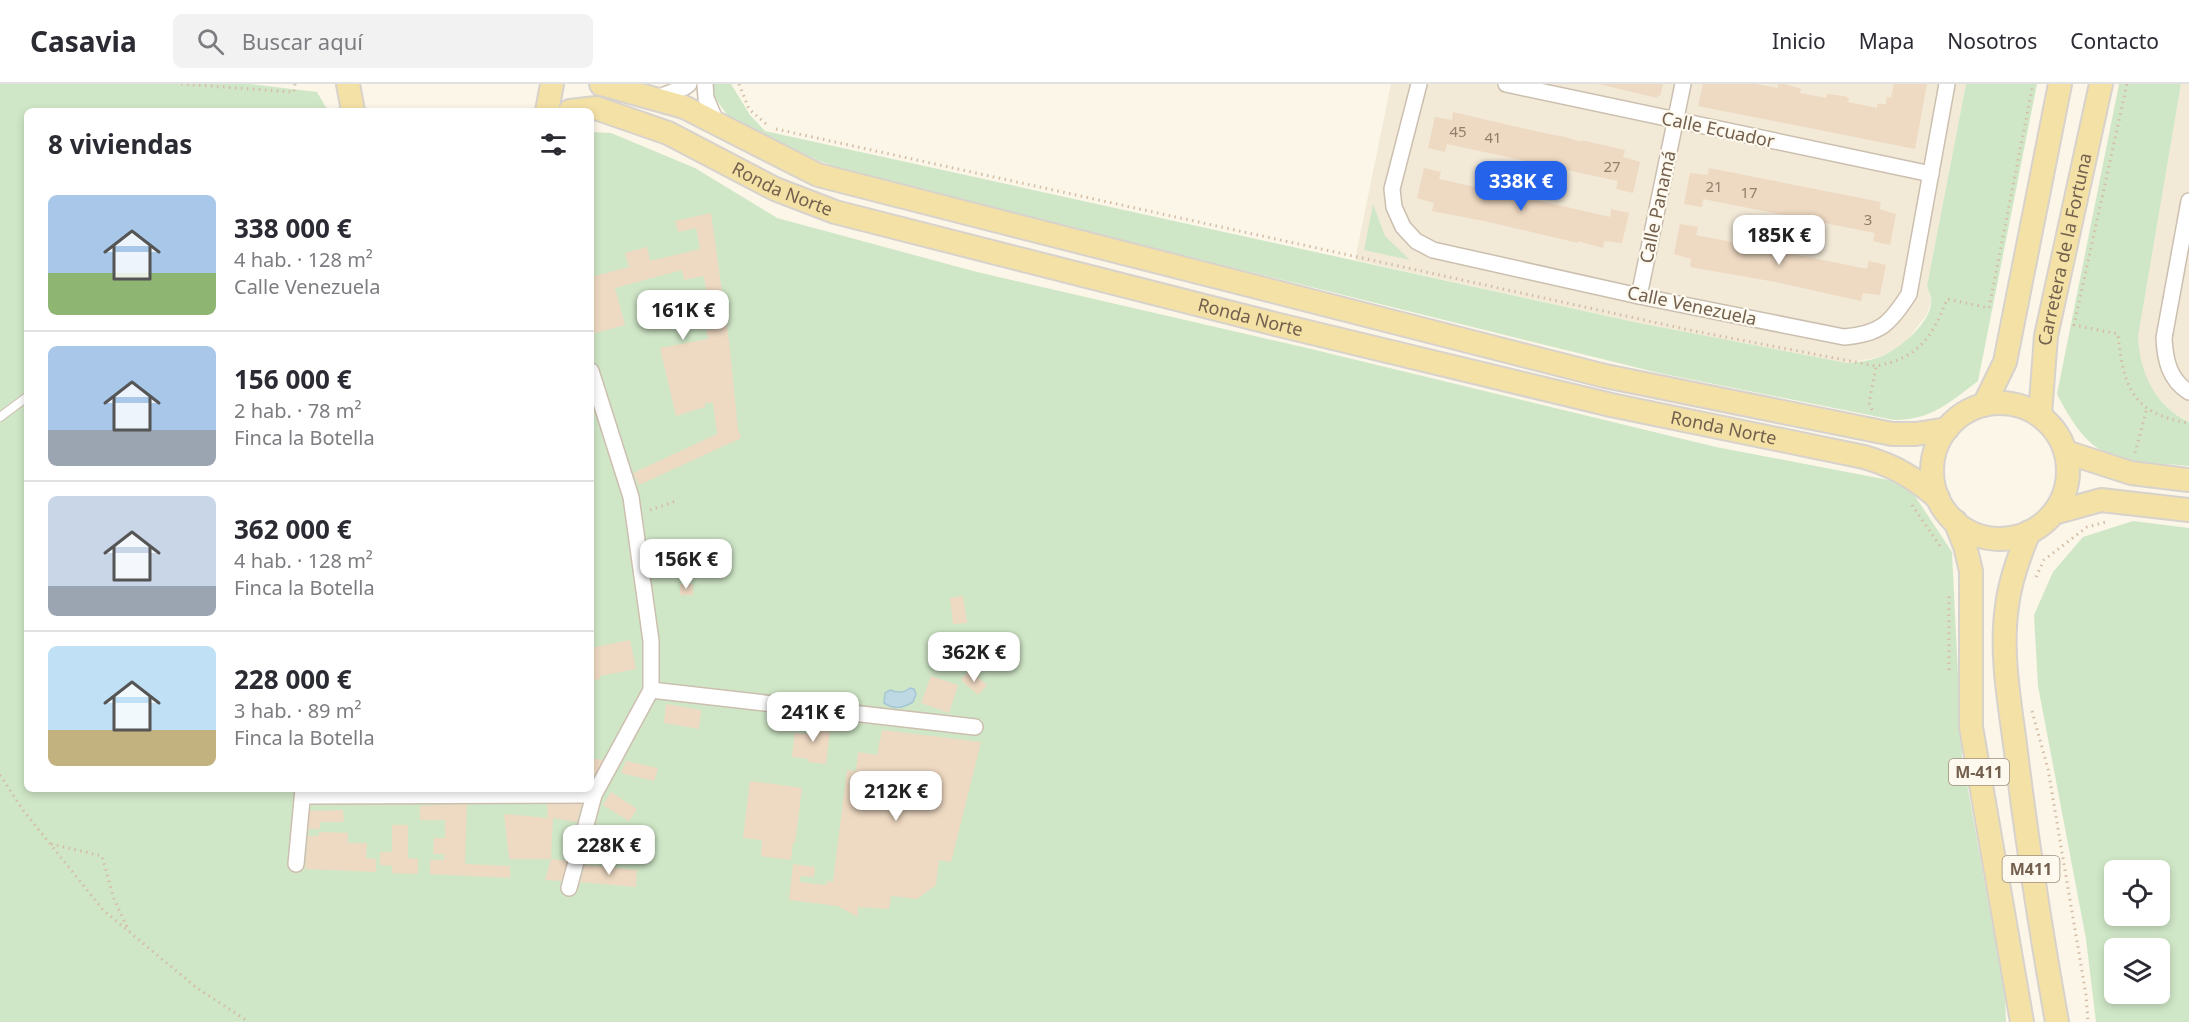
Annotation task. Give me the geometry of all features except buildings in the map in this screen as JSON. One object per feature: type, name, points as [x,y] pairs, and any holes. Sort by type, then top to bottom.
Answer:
[{"type":"main road","points":[[548,108],[552,84]]},
{"type":"main road","name":"Ronda Norte","points":[[601,84],[684,107],[818,175],[1605,376],[1892,434],[1916,434],[1947,429]]},
{"type":"main road","name":"Carretera de la Fortuna","points":[[1984,405],[2005,362],[2060,84]]},
{"type":"main road","name":"Carretera de la Fortuna","points":[[2040,415],[2046,336],[2101,84]]},
{"type":"main road","points":[[344,85],[352,108]]},
{"type":"main road","name":"Ronda Norte","points":[[594,108],[668,133],[775,189],[835,212],[1275,324],[1599,403],[1864,457],[1889,464],[1915,478],[1938,498]]},
{"type":"main road","points":[[2013,404],[2040,415],[2056,431],[2066,452],[2069,473],[2065,494],[2054,513],[2043,524],[2029,532],[2010,538],[1990,538],[1972,532],[1955,521],[1938,498],[1933,481],[1933,462],[1938,445],[1947,429],[1957,418],[1984,405],[2013,404]]},
{"type":"main road","points":[[2066,452],[2131,473],[2189,480]]},
{"type":"main road","points":[[2054,513],[2101,500],[2189,510]]},
{"type":"main road","name":"M-411","points":[[1955,521],[1965,546],[1971,571],[1971,727],[2022,1022]]},
{"type":"main road","name":"M411","points":[[2029,532],[2016,564],[2007,606],[2005,644],[2008,692],[2030,863],[2057,1022]]},
{"type":"street","points":[[654,99],[689,84]]},
{"type":"street","points":[[705,84],[706,98],[717,124]]},
{"type":"street","name":"Calle Venezuela","points":[[1419,84],[1392,189],[1394,207],[1403,227],[1416,241],[1433,250],[1639,296],[1844,337],[1866,335],[1884,327],[1898,312],[1909,294],[1947,84]]},
{"type":"street","name":"Calle Ecuador","points":[[1506,84],[1931,174]]},
{"type":"street","name":"Calle Panamá","points":[[1639,296],[1683,84]]},
{"type":"street","points":[[2188,211],[2164,338],[2172,375],[2178,384],[2189,393]]},
{"type":"street","points":[[569,888],[594,795],[651,690],[651,641],[631,497],[594,381]]},
{"type":"street","points":[[651,690],[975,727]]},
{"type":"street","points":[[296,864],[303,793],[594,795]]},
{"type":"lane","points":[[0,417],[24,399]]},
{"type":"path","points":[[180,84],[294,92],[296,84]]},
{"type":"path","points":[[2127,84],[2074,325],[2118,334],[2123,375],[2128,387],[2147,408],[2162,416],[2189,423]]},
{"type":"path","points":[[1869,430],[1873,414],[1869,403],[1876,366]]},
{"type":"path","points":[[2131,473],[2147,408]]},
{"type":"path","points":[[634,515],[676,501]]},
{"type":"path","points":[[1910,501],[1945,554]]},
{"type":"path","points":[[2035,578],[2044,560],[2087,527],[2122,520],[2126,502]]},
{"type":"path","points":[[1949,587],[1949,677]]},
{"type":"path","points":[[2030,703],[2048,769],[2086,995],[2088,1022]]},
{"type":"path","points":[[0,775],[23,810],[103,910],[197,988],[249,1022]]},
{"type":"path","points":[[50,844],[102,856],[114,899],[130,932]]},
{"type":"shaded area","points":[[1391,84],[1966,84],[1927,286],[1931,301],[1927,314],[1908,339],[1895,349],[1880,357],[1847,363],[1634,322],[1355,260]]},
{"type":"shaded area","points":[[2181,84],[2189,84],[2189,422],[2174,413],[2160,400],[2147,382],[2139,358],[2138,337]]},
{"type":"green space","points":[[0,84],[250,84],[317,92],[326,108],[24,108],[24,792],[594,792],[594,132],[611,133],[695,168],[777,218],[977,272],[1307,348],[1716,447],[1899,482],[1915,496],[1952,552],[1962,756],[2005,995],[2006,1022],[0,1022]]},
{"type":"green space","points":[[713,84],[731,84],[750,115],[765,131],[1634,322],[1847,363],[1880,357],[1896,348],[1920,326],[1930,308],[1931,300],[1927,286],[1966,84],[2037,84],[1978,381],[1939,409],[1919,417],[1894,420],[1659,373],[866,177],[822,162],[728,116],[715,98]]},
{"type":"green space","points":[[2119,84],[2181,84],[2138,337],[2142,363],[2158,398],[2177,415],[2189,422],[2189,466],[2134,461],[2103,451],[2082,434],[2057,394]]},
{"type":"green space","points":[[1373,204],[1385,236],[1410,260],[1364,250]]},
{"type":"green space","points":[[2133,521],[2189,528],[2189,1022],[2096,1022],[2086,939],[2038,686],[2034,615],[2053,572],[2083,537]]},
{"type":"water","points":[[910,688],[914,689],[916,694],[913,702],[899,707],[892,707],[884,703],[885,693],[890,690],[900,692]]}]
